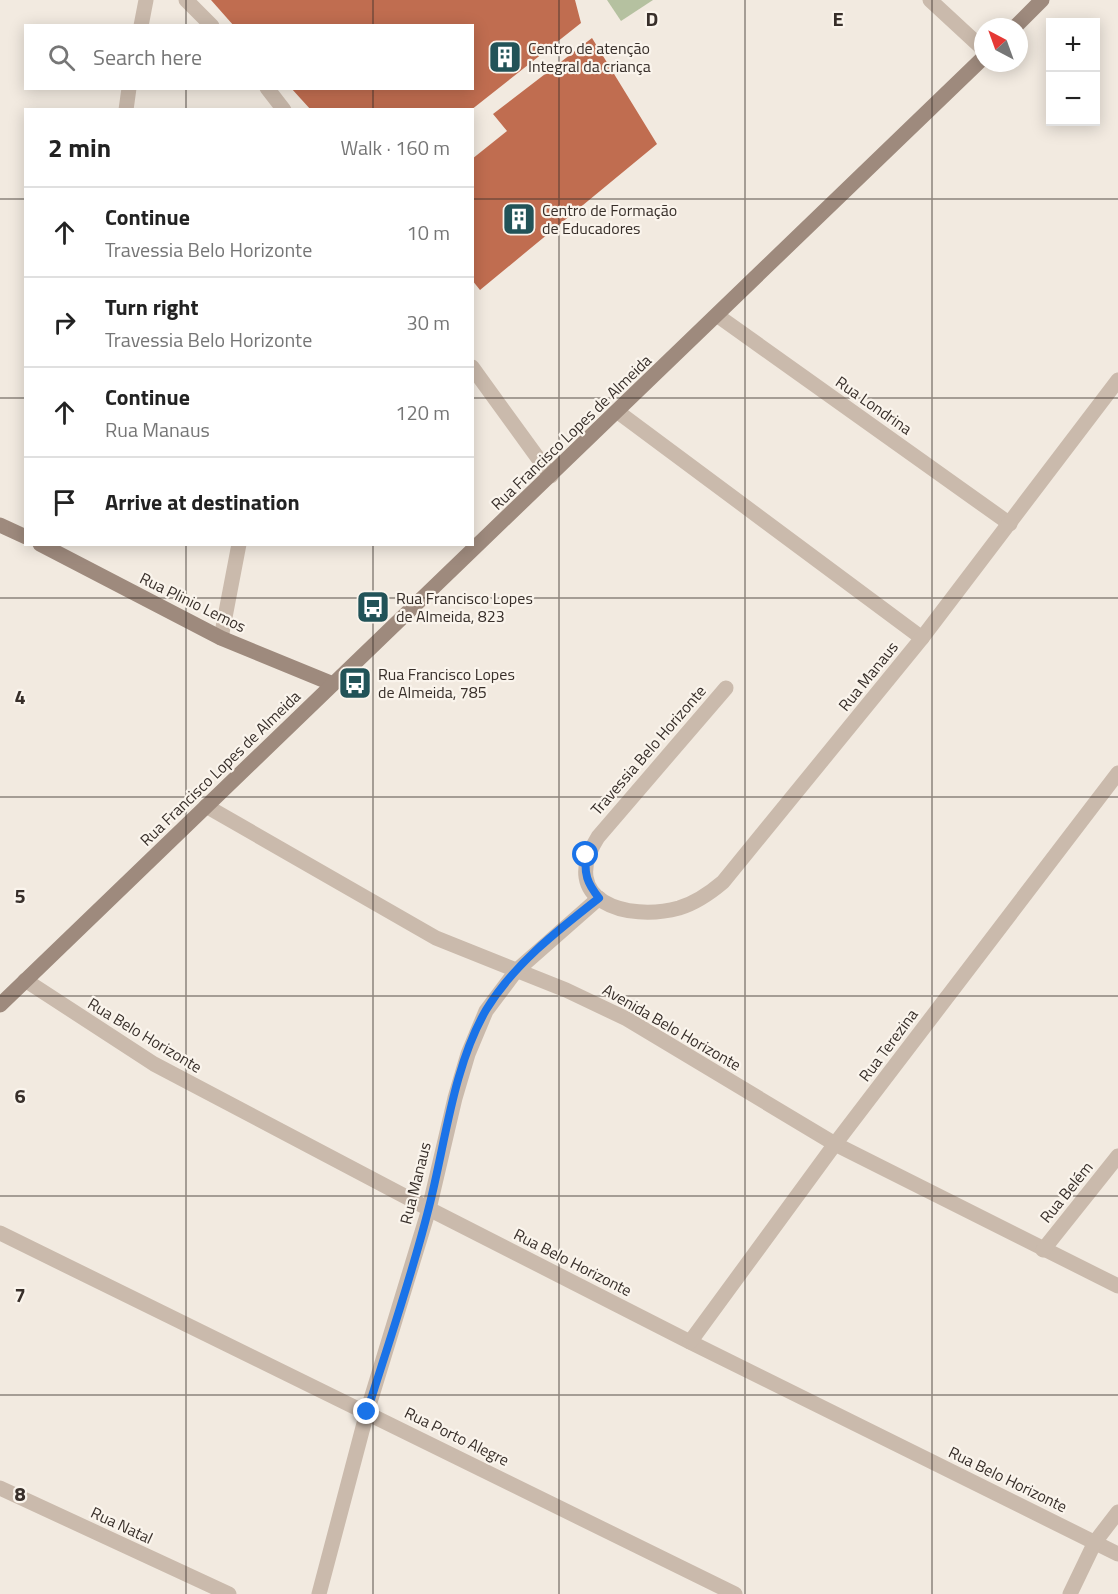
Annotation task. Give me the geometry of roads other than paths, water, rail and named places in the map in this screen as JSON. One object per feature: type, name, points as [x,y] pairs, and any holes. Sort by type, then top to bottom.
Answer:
[{"type":"main road","points":[[1024,18],[1042,0]]},
{"type":"main road","name":"Rua Francisco Lopes de Almeida","points":[[0,1005],[718,316],[974,67]]},
{"type":"main road","points":[[0,525],[24,536]]},
{"type":"main road","name":"Rua Plinio Lemos","points":[[45,546],[221,639],[333,684]]},
{"type":"street","points":[[141,24],[146,0]]},
{"type":"street","points":[[186,0],[210,24]]},
{"type":"street","points":[[938,3],[974,40]]},
{"type":"street","points":[[126,108],[129,90]]},
{"type":"street","points":[[269,90],[282,108]]},
{"type":"street","name":"Rua Londrina","points":[[718,316],[1010,524]]},
{"type":"street","points":[[474,370],[551,476]]},
{"type":"street","name":"Rua Manaus","points":[[599,898],[610,907],[624,911],[653,912],[680,908],[702,898],[723,882],[922,638],[1118,380]]},
{"type":"street","points":[[618,412],[922,638]]},
{"type":"street","points":[[221,639],[239,546]]},
{"type":"street","name":"Travessia Belo Horizonte","points":[[599,898],[589,885],[584,873],[586,855],[598,837],[726,688]]},
{"type":"street","name":"Rua Terezina","points":[[690,1342],[835,1144],[1118,773]]},
{"type":"street","name":"Avenida Belo Horizonte","points":[[206,806],[436,938],[566,990],[627,1019],[835,1144],[1118,1286]]},
{"type":"street","points":[[516,971],[567,923],[599,898]]},
{"type":"street","name":"Rua Manaus","points":[[319,1594],[367,1412],[429,1209],[455,1098],[468,1054],[486,1011],[516,971]]},
{"type":"street","name":"Rua Belo Horizonte","points":[[25,980],[154,1064],[429,1209],[690,1342],[1118,1554]]},
{"type":"street","name":"Rua Belém","points":[[1043,1250],[1118,1156]]},
{"type":"street","name":"Rua Porto Alegre","points":[[0,1233],[735,1594]]},
{"type":"street","name":"Rua Natal","points":[[0,1488],[229,1594]]},
{"type":"street","points":[[1070,1594],[1095,1542],[1118,1512]]},
{"type":"place","name":"Centro de atenção Integral da criança","points":[[505,57]]},
{"type":"place","name":"Centro de Formação de Educadores","points":[[519,219]]},
{"type":"place","name":"Rua Francisco Lopes de Almeida, 823","points":[[373,607]]},
{"type":"place","name":"Rua Francisco Lopes de Almeida, 785","points":[[355,683]]}]
